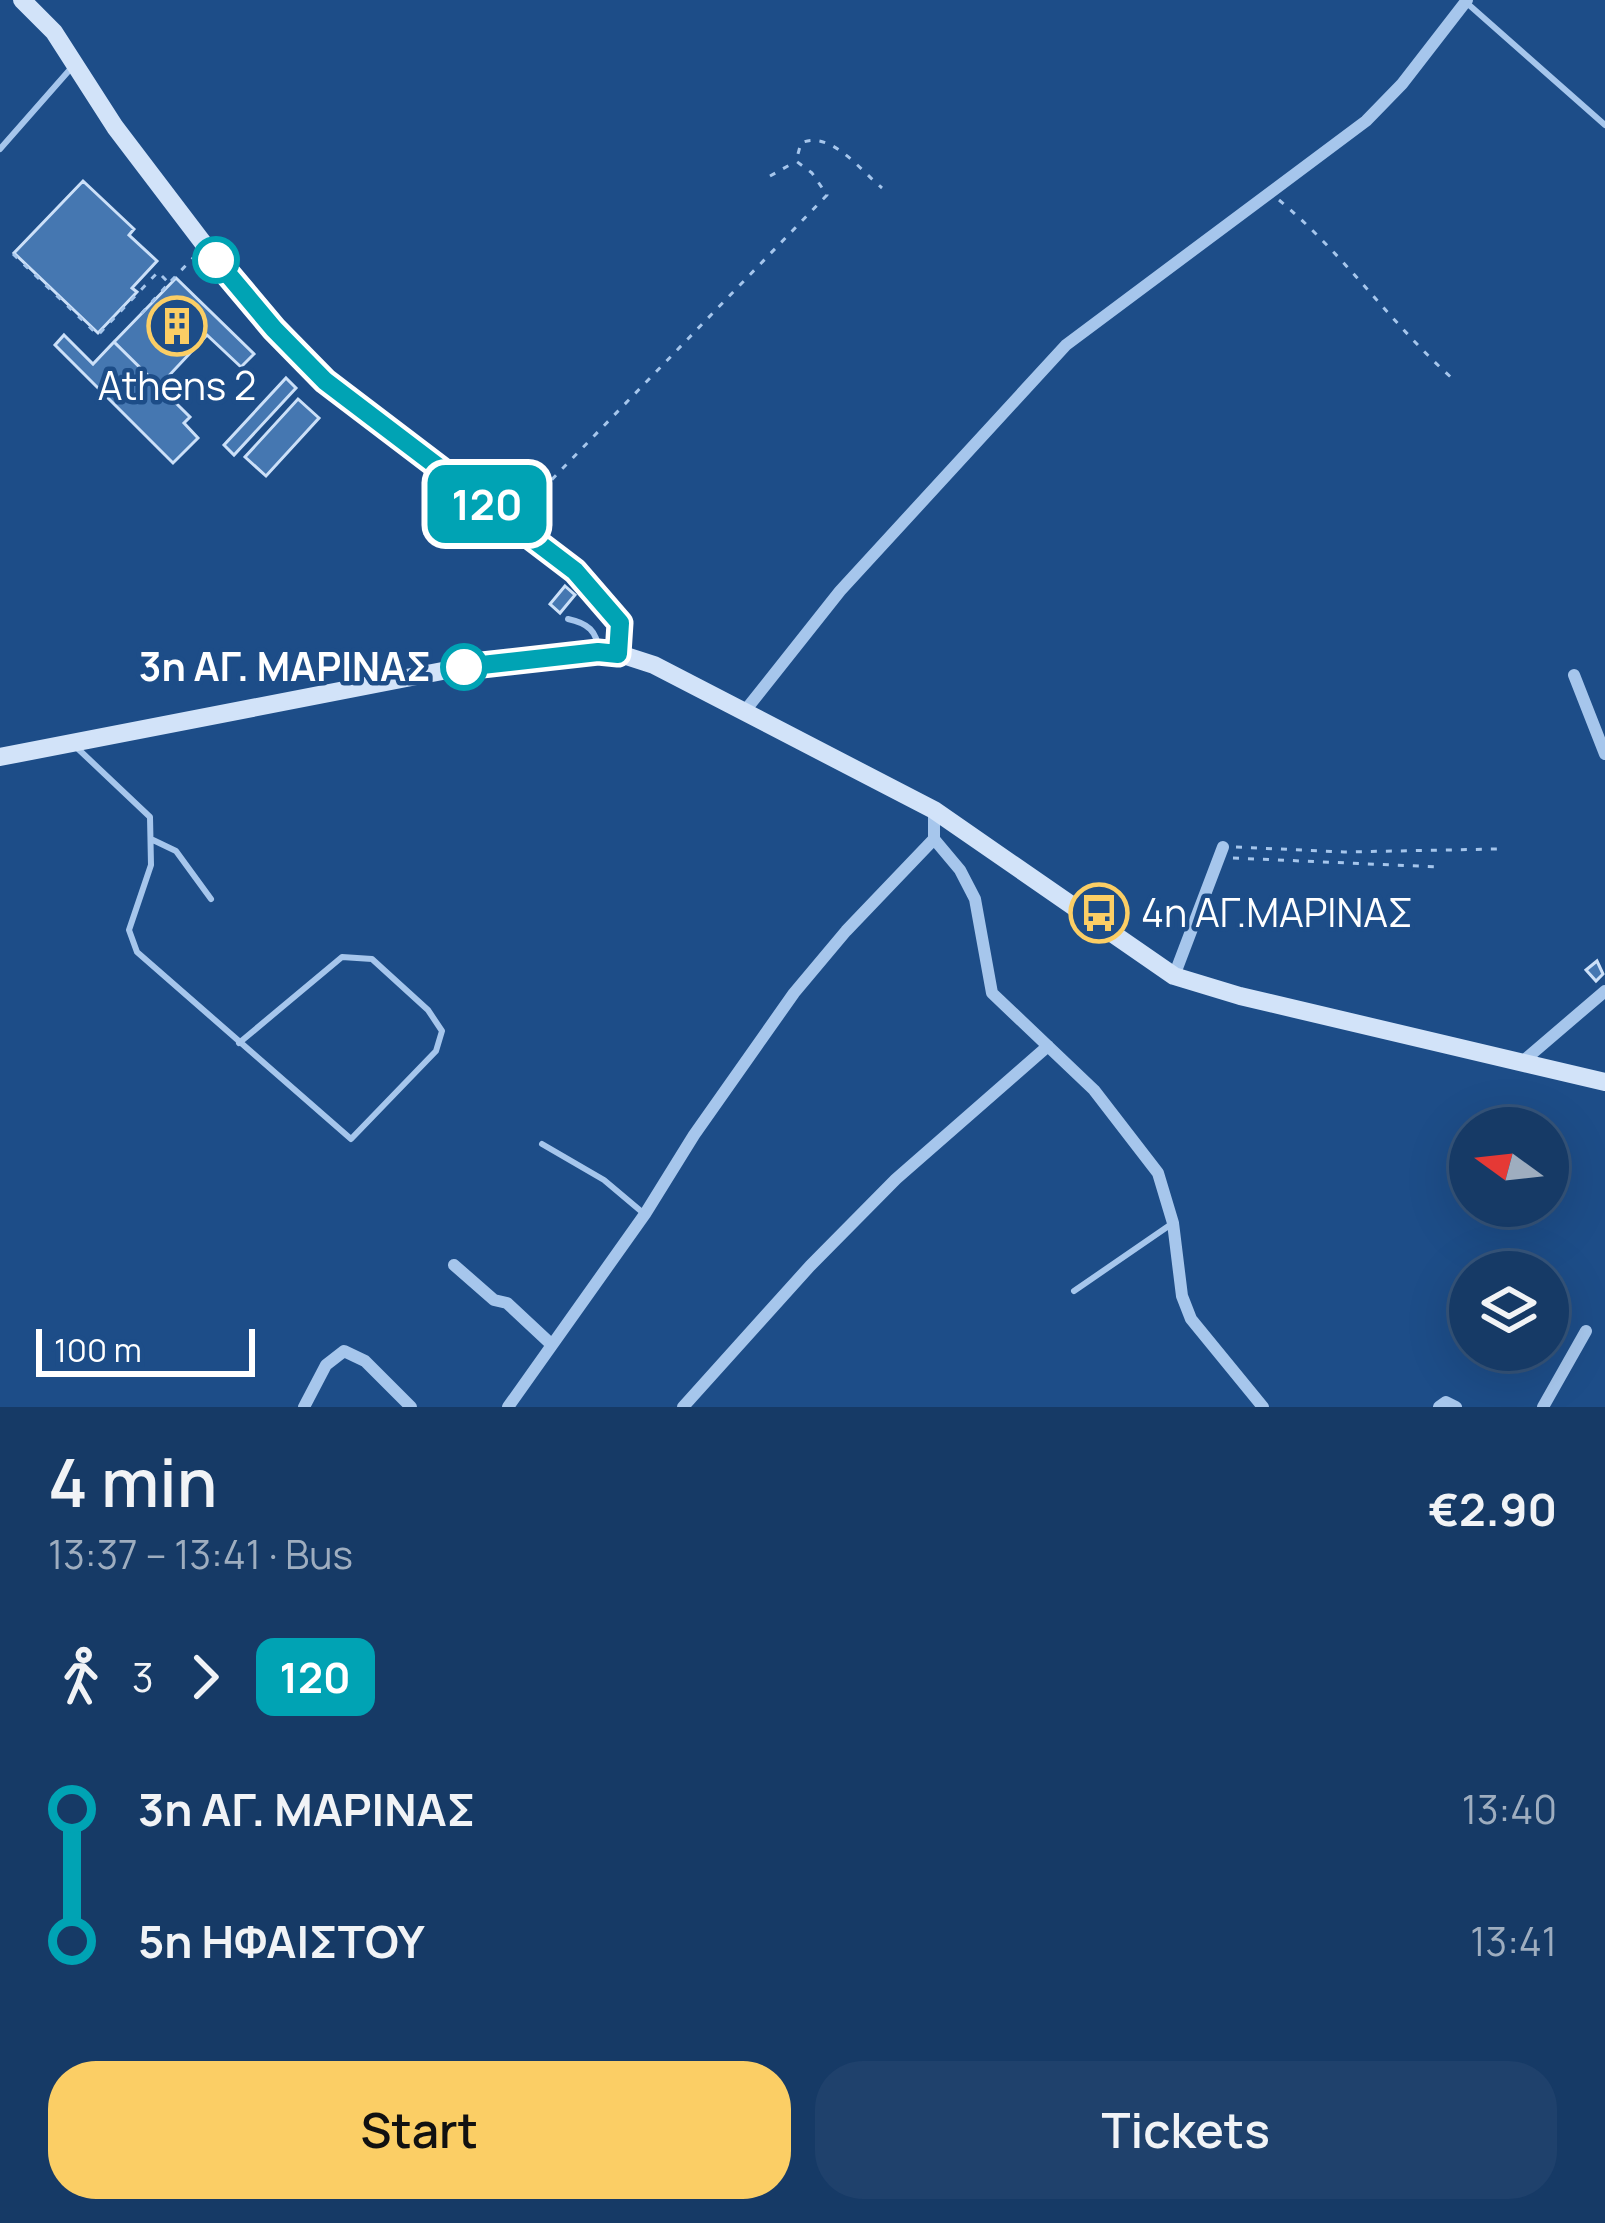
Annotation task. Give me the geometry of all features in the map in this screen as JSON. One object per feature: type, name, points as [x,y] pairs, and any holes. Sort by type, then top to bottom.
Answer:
[{"type":"main road","points":[[22,0],[51,28],[115,127],[283,339],[325,381],[575,571],[612,611],[621,628],[608,653]]},
{"type":"main road","points":[[0,757],[464,667],[608,653],[654,665],[934,810],[1174,976],[1240,996],[1605,1082]]},
{"type":"street","points":[[744,712],[840,591],[1066,345],[1366,121],[1402,84],[1466,1]]},
{"type":"street","points":[[1574,675],[1605,754]]},
{"type":"street","points":[[934,810],[934,839],[960,870],[975,898],[992,993],[1094,1090],[1158,1173],[1173,1223],[1177,1272],[1191,1319],[1263,1407]]},
{"type":"street","points":[[508,1407],[794,993],[934,839]]},
{"type":"street","points":[[1174,976],[1221,851]]},
{"type":"street","points":[[1521,1063],[1605,991]]},
{"type":"street","points":[[683,1407],[896,1179],[1048,1046]]},
{"type":"street","points":[[454,1265],[494,1300],[507,1303],[553,1345]]},
{"type":"street","points":[[1543,1407],[1586,1331]]},
{"type":"street","points":[[304,1407],[326,1365],[344,1351],[365,1361],[411,1407]]},
{"type":"street","points":[[1439,1407],[1446,1402],[1456,1407]]},
{"type":"lane","points":[[1466,1],[1605,125]]},
{"type":"lane","points":[[0,148],[75,64]]},
{"type":"lane","points":[[568,619],[586,625],[608,653]]},
{"type":"lane","points":[[73,743],[150,817],[153,840],[148,878],[132,915],[137,952],[239,1043],[351,1139],[436,1051],[442,1031],[428,1010],[372,959],[342,957],[239,1043]]},
{"type":"lane","points":[[153,840],[176,850],[211,899]]},
{"type":"lane","points":[[542,1144],[604,1180],[645,1214]]},
{"type":"lane","points":[[1074,1291],[1173,1223]]},
{"type":"path","points":[[770,176],[796,161],[801,143],[812,138],[827,142],[882,188]]},
{"type":"path","points":[[517,526],[535,497],[827,195],[812,173],[796,161]]},
{"type":"path","points":[[1269,191],[1326,242],[1379,298],[1402,332],[1454,380]]},
{"type":"path","points":[[14,254],[98,335],[158,272],[170,283]]},
{"type":"path","points":[[128,303],[140,314],[197,255]]},
{"type":"path","points":[[1221,851],[1497,849]]},
{"type":"path","points":[[1221,851],[1298,864],[1438,867]]},
{"type":"building","points":[[83,181],[134,229],[129,235],[157,261],[132,288],[137,292],[98,333],[14,253]]},
{"type":"building","name":"Athens 2","points":[[176,278],[254,354],[241,367],[207,335],[162,383],[168,388],[165,392],[114,342]]},
{"type":"building","points":[[64,335],[93,364],[114,342],[190,417],[184,423],[198,438],[173,463],[55,345]]},
{"type":"building","points":[[286,378],[296,388],[234,455],[224,445]]},
{"type":"building","points":[[298,399],[319,418],[266,476],[245,457]]},
{"type":"building","points":[[565,586],[575,595],[560,613],[550,604]]},
{"type":"building","points":[[1597,961],[1603,974],[1596,981],[1586,970]]},
{"type":"bus line","name":"120","points":[[216,260],[325,381],[575,571],[620,623],[618,654],[598,652],[464,667]]},
{"type":"place","name":"Athens 2","points":[[177,326]]},
{"type":"place","name":"3η ΑΓ. ΜΑΡΙΝΑΣ","points":[[464,667]]},
{"type":"place","name":"4η ΑΓ.ΜΑΡΙΝΑΣ","points":[[1099,913]]}]
